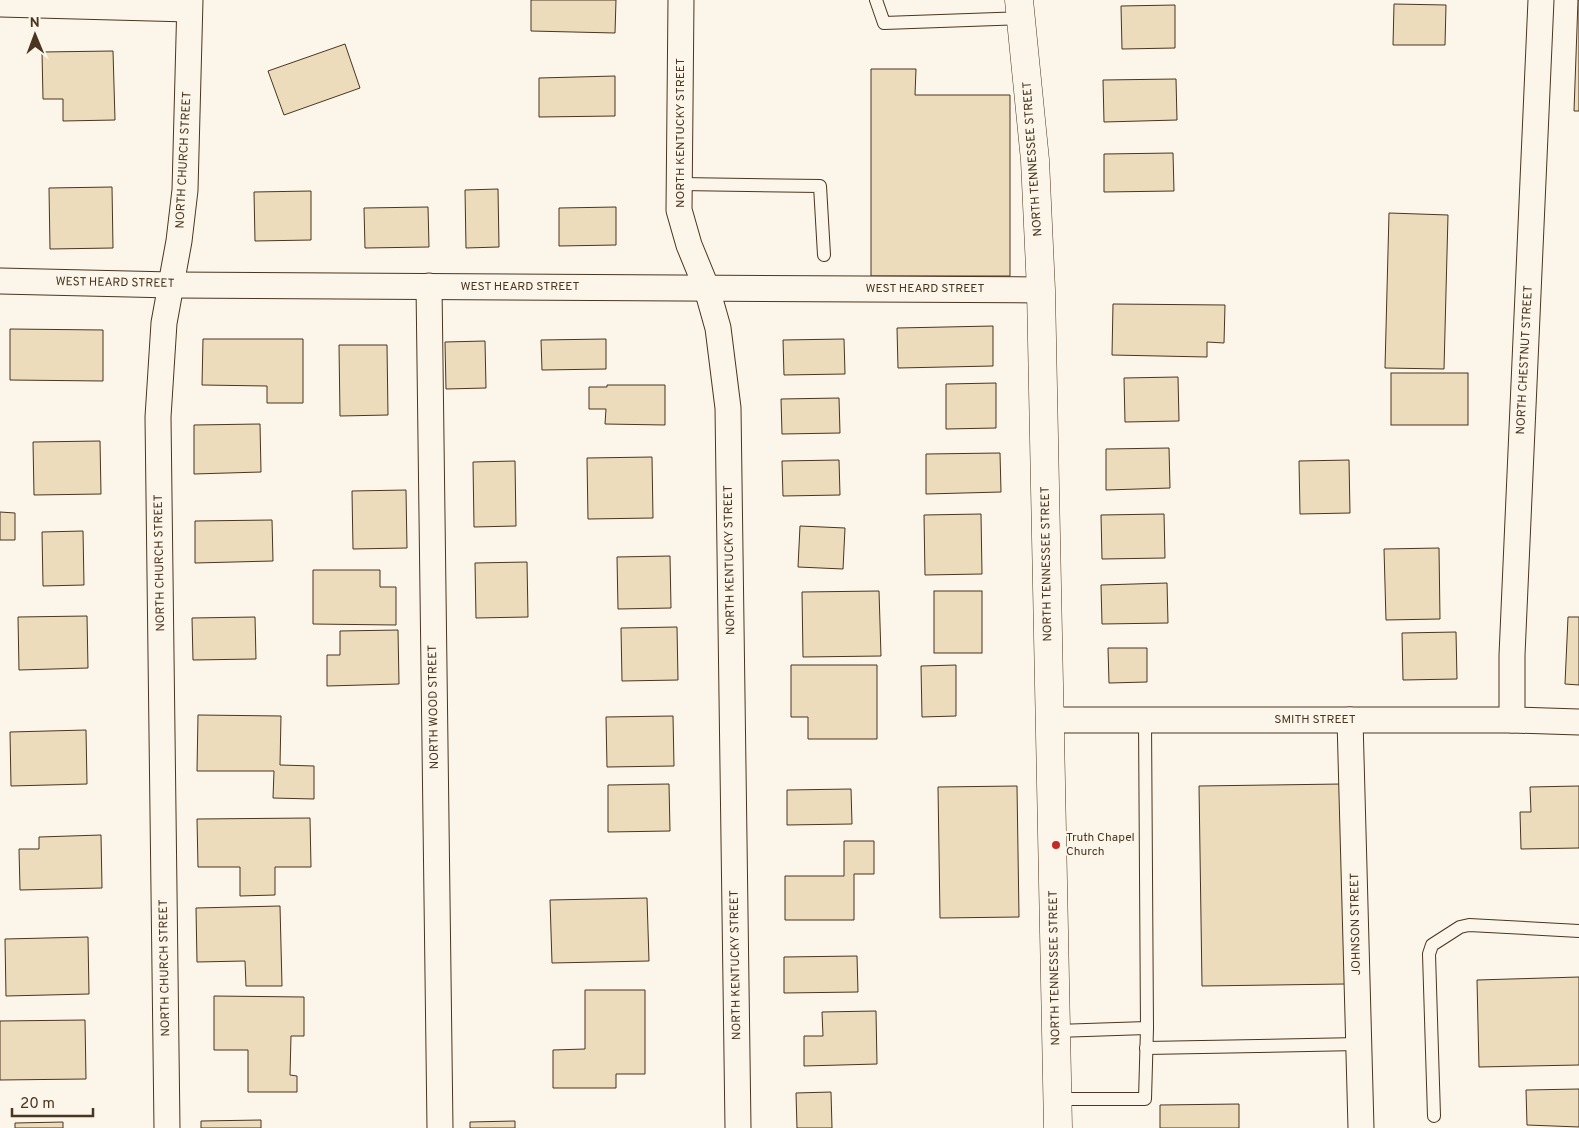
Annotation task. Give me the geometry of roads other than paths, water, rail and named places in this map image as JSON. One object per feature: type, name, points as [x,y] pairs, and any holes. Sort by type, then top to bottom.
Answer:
[{"type":"street","name":"NORTH KENTUCKY STREET","points":[[681,0],[679,210],[718,328],[728,408],[738,1128]]},
{"type":"street","name":"NORTH CHESTNUT STREET","points":[[1512,720],[1512,655],[1541,0]]},
{"type":"street","points":[[0,4],[190,5]]},
{"type":"street","name":"NORTH CHURCH STREET","points":[[167,1128],[158,417],[164,323],[179,241],[184,190],[190,5]]},
{"type":"street","name":"NORTH TENNESSEE STREET","points":[[1027,9],[1030,101],[1035,160],[1041,290],[1058,1128]]},
{"type":"street","name":"WEST HEARD STREET","points":[[0,281],[172,285],[1041,290]]},
{"type":"street","name":"NORTH WOOD STREET","points":[[429,286],[440,1128]]},
{"type":"street","name":"SMITH STREET","points":[[1050,720],[1512,720],[1579,722]]},
{"type":"street","name":"JOHNSON STREET","points":[[1350,720],[1361,1128]]},
{"type":"lane","points":[[876,0],[884,23],[1027,9]]},
{"type":"lane","points":[[680,184],[820,186],[824,255]]},
{"type":"lane","points":[[1058,1099],[1145,1099],[1147,1028],[1146,720]]},
{"type":"lane","points":[[1434,1116],[1429,954],[1432,945],[1460,927],[1469,925],[1579,932]]},
{"type":"lane","points":[[1056,1031],[1147,1028]]},
{"type":"lane","points":[[1146,1048],[1359,1044]]},
{"type":"place","name":"Truth Chapel Church","points":[[1056,845]]}]
